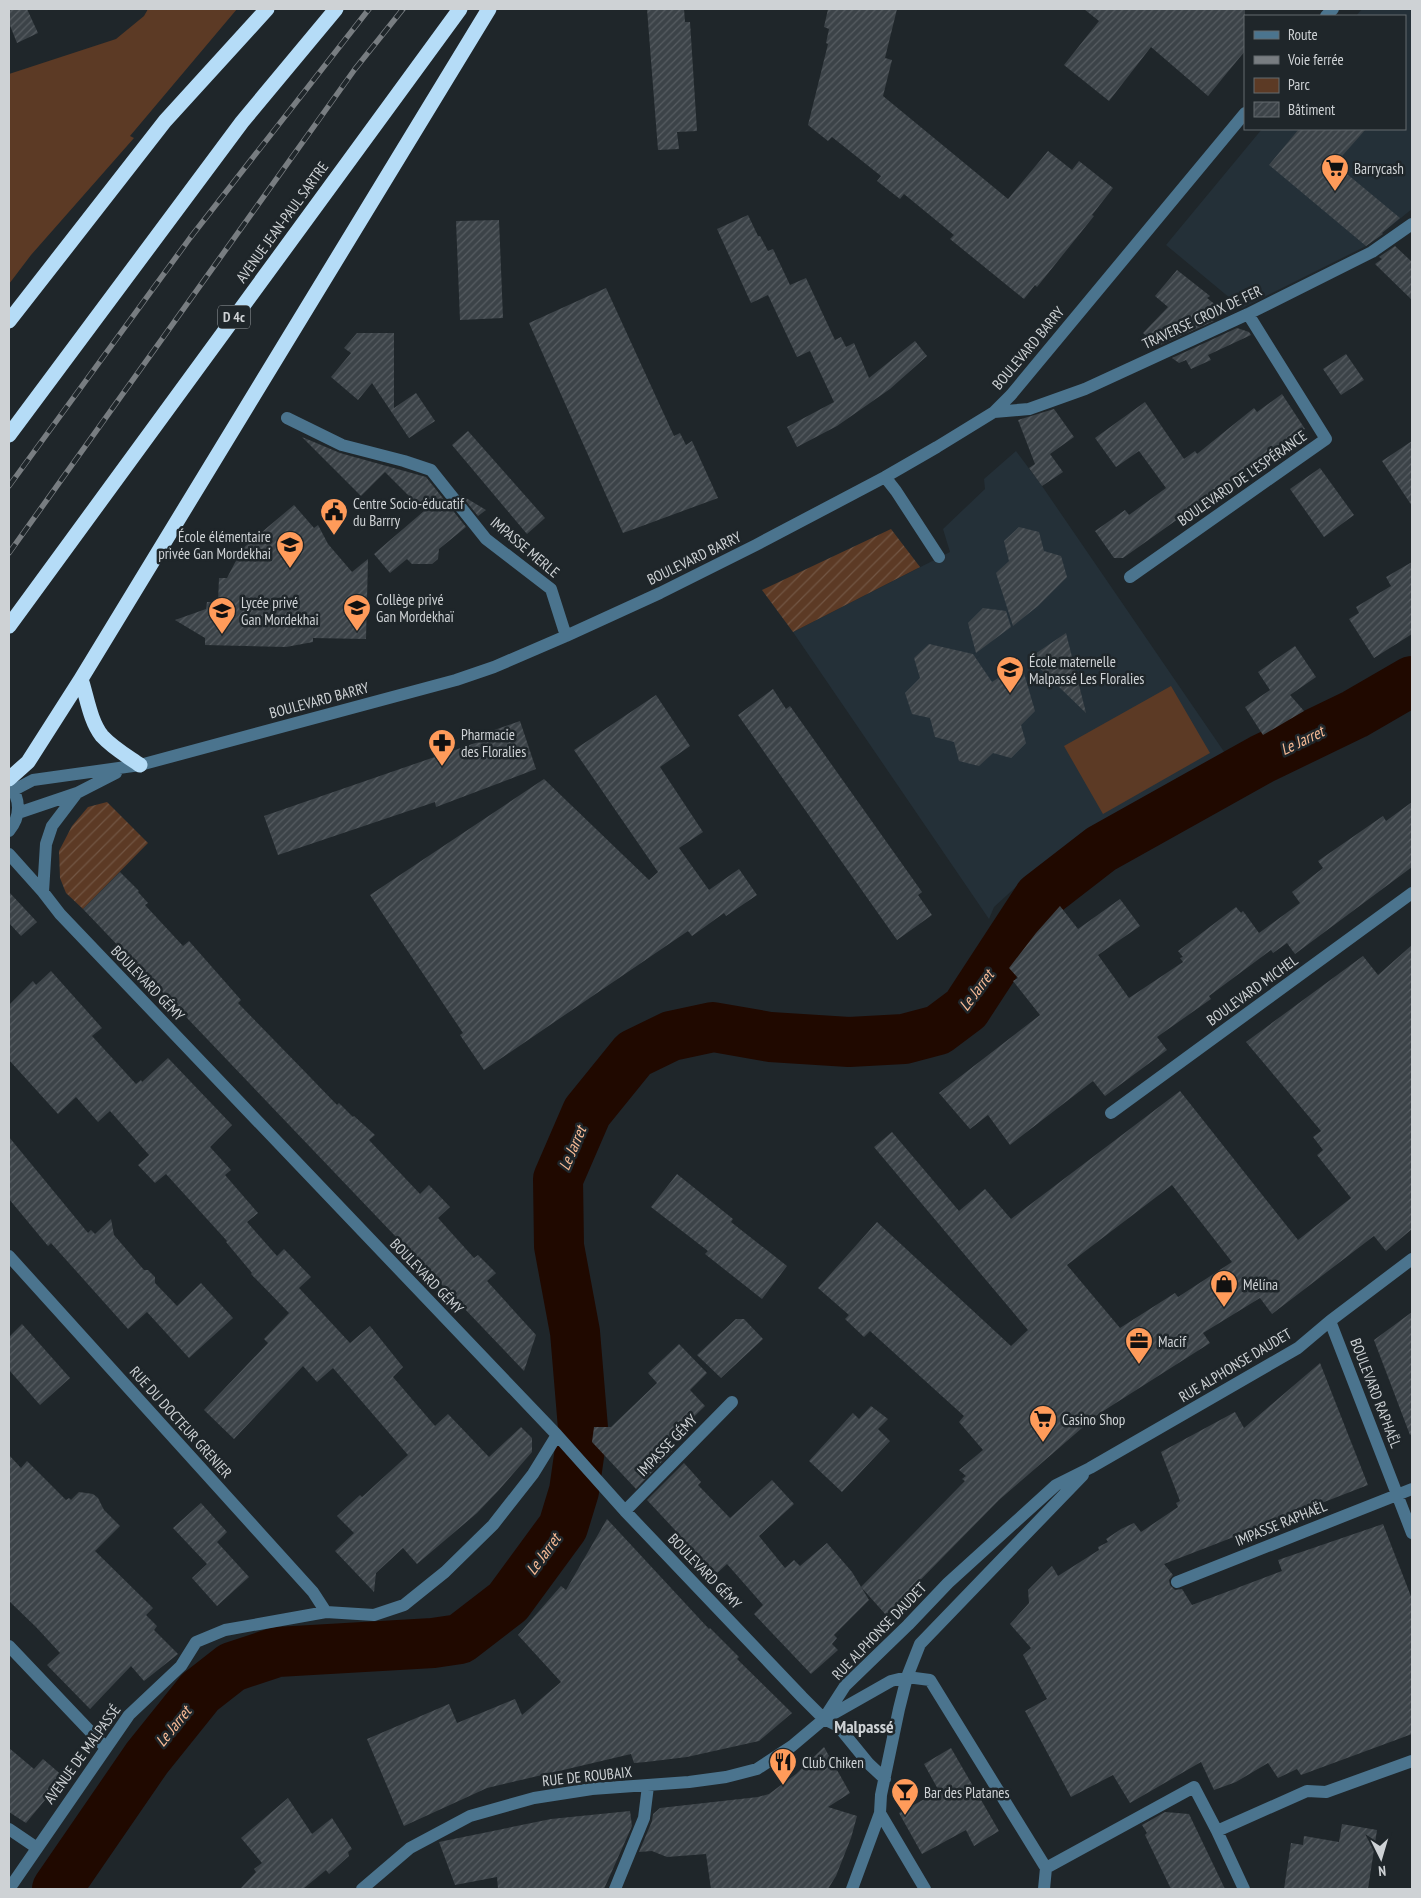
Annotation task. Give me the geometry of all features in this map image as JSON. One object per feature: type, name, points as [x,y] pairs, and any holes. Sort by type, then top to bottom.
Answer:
[{"type":"highway","points":[[9,322],[165,121],[267,9]]},
{"type":"highway","points":[[9,434],[242,122],[336,9]]},
{"type":"highway","name":"AVENUE JEAN-PAUL SARTRE","points":[[9,626],[460,9]]},
{"type":"highway","points":[[10,784],[28,762],[81,679],[489,9]]},
{"type":"highway","points":[[81,679],[94,721],[102,735],[115,748],[140,765]]},
{"type":"street","name":"BOULEVARD BARRY","points":[[10,784],[124,769],[456,680],[494,667],[660,593],[885,477],[994,412],[1011,395],[1244,114]]},
{"type":"street","name":"TRAVERSE CROIX DE FER","points":[[994,412],[1029,409],[1085,389],[1248,314],[1372,252],[1412,224]]},
{"type":"street","name":"BOULEVARD DE L'ESPÉRANCE","points":[[1130,577],[1326,439],[1248,314]]},
{"type":"street","name":"IMPASSE MERLE","points":[[287,418],[342,445],[431,470],[486,539],[551,589],[566,636]]},
{"type":"street","points":[[885,477],[940,557]]},
{"type":"street","points":[[18,813],[78,793],[124,769]]},
{"type":"street","points":[[9,831],[18,813],[18,801],[10,784]]},
{"type":"street","points":[[44,892],[46,844],[52,826],[78,793]]},
{"type":"street","name":"BOULEVARD GÉMY","points":[[9,854],[44,892],[60,914],[557,1435],[625,1511],[824,1719],[838,1726],[869,1764],[885,1779]]},
{"type":"street","name":"BOULEVARD MICHEL","points":[[1111,1113],[1412,893]]},
{"type":"street","name":"RUE DU DOCTEUR GRENIER","points":[[9,1256],[313,1592],[326,1612]]},
{"type":"street","name":"RUE ALPHONSE DAUDET","points":[[824,1719],[845,1686],[948,1583],[1056,1485],[1090,1468],[1298,1348],[1330,1321],[1412,1259]]},
{"type":"street","name":"BOULEVARD RAPHAËL","points":[[1330,1321],[1412,1533]]},
{"type":"street","name":"IMPASSE GÉMY","points":[[625,1511],[732,1402]]},
{"type":"street","name":"AVENUE DE MALPASSÉ","points":[[9,1889],[129,1715],[181,1666],[196,1642],[225,1630],[326,1612],[374,1615],[404,1605],[445,1572],[493,1525],[532,1474],[557,1435]]},
{"type":"street","name":"RUE ALPHONSE DAUDET","points":[[824,1719],[891,1681],[907,1677],[920,1644],[1090,1468]]},
{"type":"street","name":"IMPASSE RAPHAËL","points":[[1177,1582],[1412,1489]]},
{"type":"street","points":[[9,1646],[106,1747]]},
{"type":"street","points":[[852,1889],[880,1813],[881,1795],[907,1677],[930,1680],[1046,1868],[1044,1889]]},
{"type":"street","name":"RUE DE ROUBAIX","points":[[362,1889],[410,1848],[470,1816],[534,1798],[592,1789],[648,1786],[726,1777],[756,1769],[792,1746],[824,1719]]},
{"type":"street","points":[[1216,1831],[1307,1791],[1326,1792],[1412,1761]]},
{"type":"street","points":[[615,1889],[644,1818],[648,1786]]},
{"type":"street","points":[[1046,1868],[1194,1787],[1244,1889]]},
{"type":"street","points":[[880,1813],[925,1889]]},
{"type":"street","points":[[9,1829],[37,1848]]},
{"type":"shaded area","points":[[1362,9],[1412,9],[1412,209],[1366,246],[1242,308],[1166,245],[1261,130],[1406,130],[1406,15],[1357,15]]},
{"type":"shaded area","name":"École maternelle Malpassé Les Floralies","points":[[1016,451],[1227,756],[1069,846],[1028,876],[994,907],[989,919],[793,632],[950,552],[943,529],[985,489],[984,479]]},
{"type":"green space","points":[[148,9],[237,9],[130,136],[134,138],[31,255],[9,284],[9,74],[116,39],[144,16]]},
{"type":"green space","points":[[891,529],[920,567],[793,632],[762,590]]},
{"type":"green space","points":[[1171,686],[1210,753],[1103,814],[1064,746]]},
{"type":"green space","points":[[107,802],[148,843],[83,909],[66,893],[60,878],[59,851],[72,826],[88,807]]},
{"type":"building","points":[[9,9],[27,9],[38,33],[17,43],[9,23]]},
{"type":"building","points":[[647,9],[684,9],[685,22],[690,22],[697,131],[677,132],[679,149],[658,150]]},
{"type":"building","points":[[828,9],[897,9],[885,58],[892,60],[883,96],[1008,199],[1048,151],[1072,170],[1079,161],[1113,188],[1092,215],[1094,216],[1037,287],[1035,285],[1024,299],[950,239],[954,235],[904,194],[900,199],[877,181],[881,176],[832,137],[828,141],[808,125],[828,44],[826,43],[829,29],[824,27]]},
{"type":"building","points":[[1084,9],[1245,9],[1244,52],[1208,96],[1151,47],[1109,101],[1064,65],[1099,21]]},
{"type":"building","name":"Barrycash","points":[[1298,130],[1365,130],[1335,164],[1400,218],[1383,234],[1366,246],[1269,165]]},
{"type":"building","points":[[748,215],[768,251],[773,249],[790,285],[806,278],[835,340],[841,337],[846,347],[854,343],[869,378],[915,341],[927,356],[890,389],[837,426],[797,447],[787,427],[834,402],[810,351],[797,357],[768,295],[751,303],[717,229]]},
{"type":"building","points":[[499,220],[503,318],[460,320],[456,221]]},
{"type":"building","points":[[1395,246],[1412,262],[1412,300],[1375,264],[1382,259],[1379,257]]},
{"type":"building","points":[[1177,270],[1210,296],[1207,298],[1217,306],[1207,318],[1214,321],[1158,346],[1143,333],[1168,307],[1155,296]]},
{"type":"building","points":[[606,288],[674,436],[680,433],[686,445],[692,441],[718,498],[623,533],[529,323]]},
{"type":"building","points":[[1237,328],[1249,332],[1251,335],[1208,355],[1211,360],[1191,369],[1186,360],[1179,363],[1172,358]]},
{"type":"building","points":[[357,333],[394,333],[394,408],[416,393],[435,421],[409,438],[372,383],[358,400],[331,377],[351,353],[344,348]]},
{"type":"building","points":[[1346,354],[1364,380],[1341,395],[1323,369]]},
{"type":"building","points":[[1282,394],[1305,429],[1123,558],[1114,558],[1095,531],[1125,510],[1129,515],[1166,488],[1139,451],[1116,467],[1095,438],[1145,402],[1184,459],[1195,451],[1197,454],[1254,408],[1257,412]]},
{"type":"building","points":[[1054,409],[1074,437],[1050,454],[1063,472],[1042,486],[1029,468],[1035,464],[1018,420]]},
{"type":"building","points":[[468,431],[545,518],[527,534],[452,445]]},
{"type":"building","points":[[302,437],[340,453],[426,477],[466,527],[439,549],[438,559],[432,564],[412,564],[407,559],[390,573],[374,554],[424,511],[385,472],[361,496]]},
{"type":"building","points":[[1412,441],[1412,506],[1382,461]]},
{"type":"building","points":[[1320,468],[1354,515],[1324,537],[1290,489]]},
{"type":"building","points":[[461,495],[486,510],[478,516]]},
{"type":"building","points":[[294,505],[314,528],[318,525],[328,544],[352,572],[368,559],[366,639],[313,638],[313,642],[286,647],[205,645],[205,638],[175,620],[206,609],[207,602],[218,602],[219,578],[227,578],[242,549]]},
{"type":"building","points":[[1019,527],[1039,532],[1044,551],[1061,556],[1067,577],[1038,606],[1013,626],[996,573],[1009,561],[1004,541]]},
{"type":"building","points":[[1412,562],[1412,634],[1374,658],[1349,619],[1359,613],[1356,607],[1391,586],[1386,577]]},
{"type":"building","points":[[983,608],[1006,611],[1011,627],[976,653],[968,623]]},
{"type":"building","points":[[1066,633],[1086,713],[1029,658]]},
{"type":"building","points":[[929,644],[973,654],[992,682],[1021,663],[1035,711],[1021,725],[1026,743],[1011,758],[993,753],[979,766],[959,761],[954,742],[935,737],[930,718],[912,714],[905,693],[920,678],[914,658]]},
{"type":"building","points":[[1295,646],[1316,677],[1290,695],[1304,711],[1263,735],[1245,707],[1270,690],[1258,672]]},
{"type":"building","points":[[773,689],[786,709],[790,706],[922,892],[918,895],[932,915],[897,940],[738,715]]},
{"type":"building","points":[[656,695],[690,746],[660,767],[703,832],[679,848],[709,890],[739,869],[757,895],[726,916],[724,913],[692,936],[688,931],[484,1070],[460,1035],[463,1033],[370,895],[544,779],[649,880],[658,872],[574,750]]},
{"type":"building","points":[[520,721],[536,769],[436,807],[435,802],[278,855],[264,816],[481,741],[480,735]]},
{"type":"building","points":[[1412,802],[1412,867],[1295,954],[1287,943],[1273,953],[1271,950],[1209,996],[1211,999],[1157,1037],[1167,1050],[1105,1096],[1093,1081],[1010,1145],[988,1115],[970,1129],[939,1093],[1040,1015],[1013,981],[1018,978],[1009,968],[1060,906],[1078,929],[1120,899],[1140,926],[1098,955],[1129,998],[1183,962],[1180,958],[1183,957],[1178,951],[1236,907],[1241,913],[1243,911],[1259,933],[1300,903],[1292,892],[1323,868],[1318,861],[1383,816],[1386,821]]},
{"type":"building","points":[[120,872],[139,891],[148,903],[145,905],[183,946],[189,941],[241,1000],[238,1003],[337,1105],[339,1103],[375,1135],[369,1140],[420,1194],[429,1185],[450,1207],[438,1218],[474,1258],[478,1255],[496,1273],[487,1281],[536,1335],[524,1371],[83,909]]},
{"type":"building","points":[[9,892],[37,922],[21,936],[9,923]]},
{"type":"building","points":[[1412,945],[1412,1229],[1386,1251],[1374,1236],[1272,1314],[1260,1298],[1203,1333],[1210,1343],[1097,1415],[999,1500],[886,1615],[861,1587],[965,1481],[962,1479],[966,1476],[959,1470],[983,1450],[959,1422],[964,1416],[870,1331],[864,1337],[845,1319],[849,1315],[818,1288],[877,1222],[1011,1346],[1028,1330],[874,1147],[892,1132],[959,1211],[985,1189],[1011,1219],[1180,1091],[1298,1240],[1351,1198],[1317,1155],[1323,1150],[1313,1137],[1321,1131],[1246,1042],[1363,956],[1378,975]],"holes":[[[1172,1185],[1232,1262],[1178,1297],[1175,1293],[1120,1328],[1067,1265]]]},
{"type":"building","points":[[51,971],[102,1028],[92,1036],[136,1084],[141,1080],[142,1082],[168,1058],[232,1125],[210,1147],[231,1170],[225,1175],[258,1213],[247,1222],[277,1256],[284,1249],[311,1277],[299,1288],[350,1343],[370,1326],[403,1367],[393,1377],[435,1426],[448,1414],[489,1457],[521,1427],[532,1438],[532,1452],[477,1513],[417,1564],[403,1548],[376,1573],[374,1592],[335,1551],[354,1533],[337,1516],[360,1495],[362,1497],[408,1455],[333,1368],[317,1382],[303,1366],[234,1439],[204,1410],[268,1343],[264,1339],[289,1313],[251,1274],[227,1241],[166,1174],[155,1183],[138,1165],[149,1155],[110,1111],[98,1122],[76,1097],[58,1114],[9,1060],[9,1005],[33,981],[36,985]]},
{"type":"building","points":[[9,1137],[88,1233],[91,1230],[95,1234],[111,1219],[114,1235],[144,1270],[148,1270],[155,1277],[155,1283],[177,1306],[201,1283],[233,1318],[189,1358],[147,1312],[128,1329],[51,1243],[48,1246],[9,1199]]},
{"type":"building","points":[[677,1174],[733,1219],[731,1222],[787,1266],[762,1299],[705,1254],[708,1251],[651,1207]]},
{"type":"building","points":[[1412,1312],[1412,1434],[1410,1435],[1374,1340]]},
{"type":"building","points":[[736,1319],[744,1319],[763,1339],[721,1378],[697,1355]]},
{"type":"building","points":[[22,1324],[70,1378],[40,1405],[9,1370],[9,1337]]},
{"type":"building","points":[[679,1344],[707,1373],[690,1390],[705,1406],[666,1444],[672,1451],[636,1489],[592,1442],[594,1427],[611,1427],[657,1383],[648,1373]]},
{"type":"building","points":[[1320,1363],[1368,1485],[1164,1564],[1173,1575],[1169,1580],[1170,1585],[1175,1590],[1182,1589],[1192,1605],[1282,1571],[1278,1560],[1383,1524],[1412,1599],[1412,1734],[1301,1775],[1297,1769],[1278,1778],[1268,1763],[1236,1782],[1214,1790],[1201,1762],[1130,1803],[1113,1775],[1071,1797],[1025,1711],[1047,1699],[1023,1655],[1031,1648],[1010,1624],[1029,1603],[1028,1590],[1052,1566],[1058,1576],[1099,1550],[1098,1547],[1108,1542],[1106,1539],[1121,1529],[1134,1523],[1141,1532],[1178,1507],[1176,1503],[1180,1501],[1161,1452],[1235,1412],[1244,1428]]},
{"type":"building","points":[[871,1406],[888,1419],[878,1429],[890,1441],[842,1492],[809,1461],[853,1413],[859,1419]]},
{"type":"building","points":[[9,1455],[21,1468],[27,1461],[66,1500],[69,1498],[71,1500],[79,1492],[93,1494],[98,1498],[104,1510],[120,1526],[95,1551],[153,1608],[146,1615],[157,1626],[154,1630],[178,1654],[144,1681],[131,1666],[90,1709],[47,1665],[60,1653],[9,1601]]},
{"type":"building","points":[[684,1463],[701,1482],[698,1485],[730,1518],[772,1480],[794,1504],[759,1536],[785,1568],[794,1560],[800,1566],[827,1543],[852,1572],[869,1600],[834,1635],[837,1638],[832,1644],[838,1650],[811,1674],[754,1614],[763,1605],[727,1564],[716,1574],[647,1500]]},
{"type":"building","points":[[201,1503],[227,1532],[217,1542],[249,1577],[217,1606],[192,1578],[207,1564],[173,1528]]},
{"type":"building","points":[[607,1519],[709,1629],[739,1657],[737,1659],[792,1713],[759,1741],[687,1757],[646,1762],[634,1763],[631,1754],[487,1788],[404,1826],[367,1739],[449,1704],[457,1723],[515,1699],[522,1715],[561,1682],[518,1635],[561,1586],[566,1590]]},
{"type":"building","points":[[824,1747],[850,1793],[828,1807],[857,1816],[851,1838],[836,1876],[828,1889],[711,1889],[706,1854],[667,1857],[652,1851],[639,1852],[653,1814],[660,1808],[758,1797],[769,1794],[796,1774]]},
{"type":"building","points":[[9,1748],[34,1769],[43,1759],[64,1777],[26,1823],[9,1812]]},
{"type":"building","points":[[951,1748],[999,1831],[974,1846],[966,1830],[922,1854],[899,1813],[939,1791],[924,1764]]},
{"type":"building","points":[[288,1798],[312,1834],[332,1818],[352,1849],[348,1852],[349,1856],[329,1874],[326,1870],[303,1889],[240,1889],[256,1872],[254,1869],[262,1863],[241,1838]]},
{"type":"building","points":[[630,1811],[632,1826],[604,1889],[498,1889],[497,1877],[455,1885],[439,1842],[551,1819]]},
{"type":"building","points":[[1165,1812],[1189,1814],[1225,1889],[1171,1889],[1142,1825]]},
{"type":"building","points":[[1342,1824],[1377,1830],[1368,1889],[1284,1889],[1291,1843],[1303,1845],[1304,1836],[1339,1842]]},
{"type":"waterway","name":"Le Jarret","points":[[57,1889],[147,1758],[200,1692],[232,1667],[277,1652],[433,1643],[460,1639],[508,1602],[563,1527],[574,1491],[583,1428],[575,1332],[559,1246],[558,1179],[587,1112],[634,1054],[671,1036],[713,1027],[770,1037],[849,1042],[904,1039],[938,1030],[966,1009],[1039,897],[1101,849],[1262,759],[1355,714],[1412,681]]},
{"type":"railway","points":[[9,486],[190,238],[369,9]]},
{"type":"railway","points":[[9,553],[355,69],[403,9]]},
{"type":"place","name":"Barrycash","points":[[1335,192]]},
{"type":"place","name":"Centre Socio-éducatif du Barrry","points":[[334,536]]},
{"type":"place","name":"École élémentaire privée Gan Mordekhai","points":[[290,569]]},
{"type":"place","name":"Collège privé Gan Mordekhaï","points":[[357,632]]},
{"type":"place","name":"Lycée privé Gan Mordekhai","points":[[222,635]]},
{"type":"place","name":"École maternelle Malpassé Les Floralies","points":[[1010,694]]},
{"type":"place","name":"Pharmacie des Floralies","points":[[442,767]]},
{"type":"place","name":"Mélína","points":[[1224,1308]]},
{"type":"place","name":"Macif","points":[[1139,1365]]},
{"type":"place","name":"Casino Shop","points":[[1043,1443]]},
{"type":"place","name":"Club Chiken","points":[[783,1786]]},
{"type":"place","name":"Bar des Platanes","points":[[905,1816]]},
{"type":"district","name":"Malpassé","points":[[864,1726]]}]
